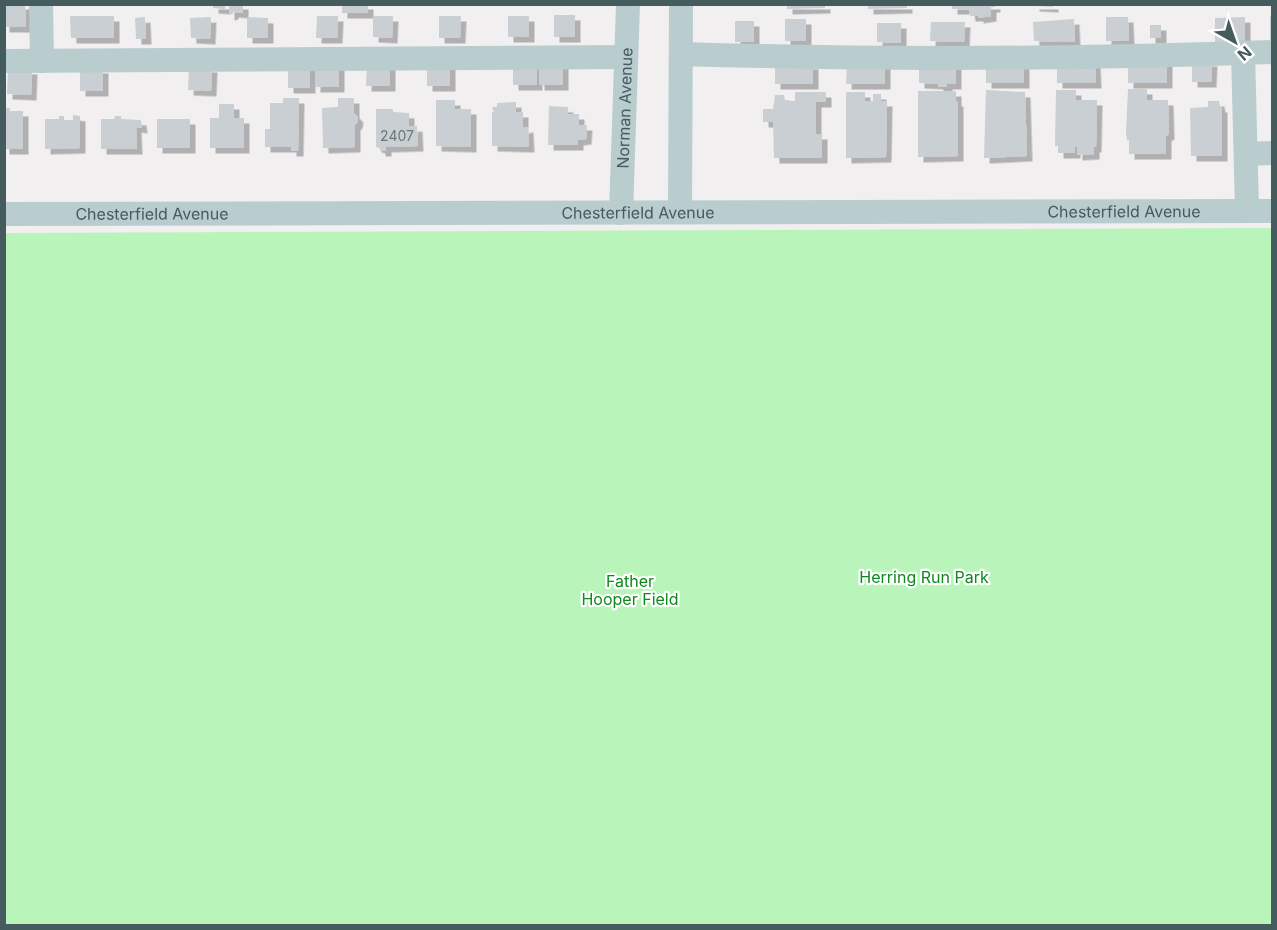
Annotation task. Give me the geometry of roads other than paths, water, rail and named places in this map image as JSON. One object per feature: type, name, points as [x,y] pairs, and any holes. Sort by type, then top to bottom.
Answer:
[{"type":"street","points":[[41,4],[42,61]]},
{"type":"street","name":"Norman Avenue","points":[[621,213],[628,4]]},
{"type":"street","points":[[680,212],[681,4]]},
{"type":"street","points":[[1243,52],[1246,211]]},
{"type":"street","points":[[681,54],[826,59],[1156,56],[1272,52]]},
{"type":"street","points":[[4,61],[625,57]]},
{"type":"street","points":[[1246,154],[1272,153]]},
{"type":"street","name":"Chesterfield Avenue","points":[[4,214],[1272,211]]},
{"type":"park label","name":"Herring Run Park","points":[[924,577]]},
{"type":"park label","name":"Father Hooper Field","points":[[630,590]]}]
